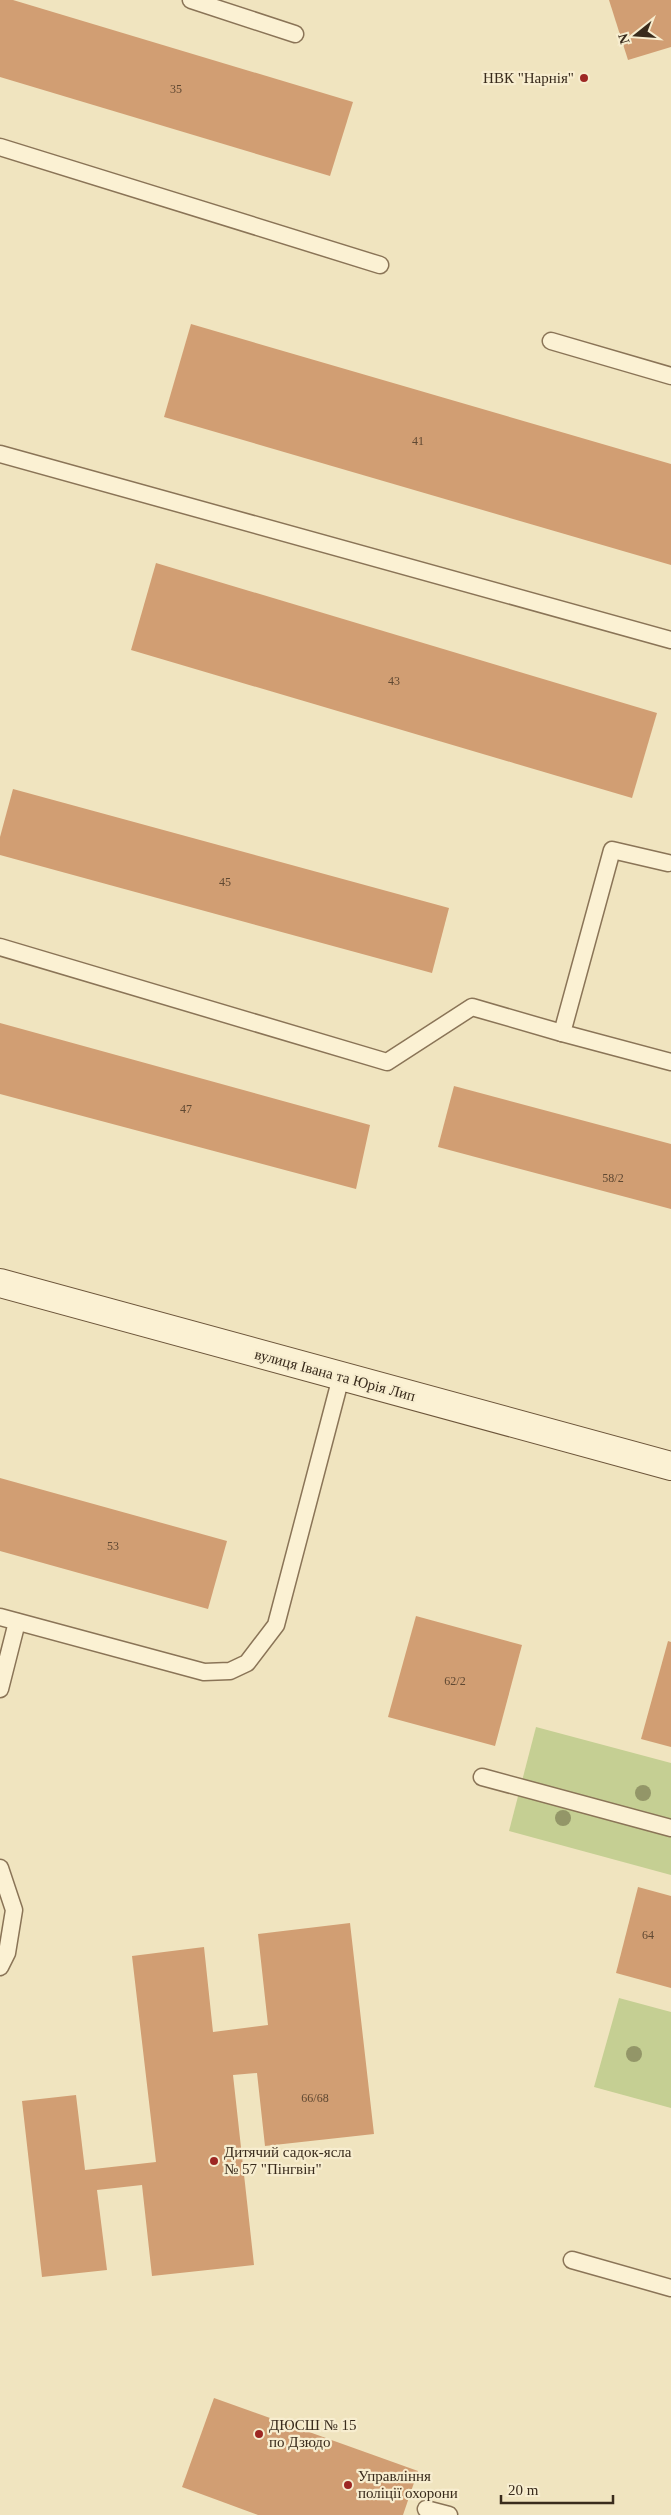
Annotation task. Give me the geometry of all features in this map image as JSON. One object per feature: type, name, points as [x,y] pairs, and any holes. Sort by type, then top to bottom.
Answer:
[{"type":"street","name":"вулиця Івана та Юрія Лип","points":[[0,1283],[671,1466]]},
{"type":"lane","points":[[192,0],[296,34]]},
{"type":"lane","points":[[0,146],[380,265]]},
{"type":"lane","points":[[552,341],[671,376]]},
{"type":"lane","points":[[0,454],[671,640]]},
{"type":"lane","points":[[562,1033],[612,850],[670,859]]},
{"type":"lane","points":[[0,946],[387,1062],[472,1007],[671,1062]]},
{"type":"lane","points":[[0,1617],[204,1672],[230,1671],[247,1663],[276,1625],[341,1377]]},
{"type":"lane","points":[[0,1689],[17,1622]]},
{"type":"lane","points":[[482,1777],[671,1828]]},
{"type":"lane","points":[[0,1868],[14,1910],[6,1953],[0,1967]]},
{"type":"lane","points":[[572,2260],[671,2288]]},
{"type":"lane","points":[[426,2509],[449,2515]]},
{"type":"green space","points":[[536,1727],[671,1763],[671,1875],[509,1831]]},
{"type":"green space","points":[[619,1998],[671,2012],[671,2108],[594,2087]]},
{"type":"building","points":[[0,0],[13,0],[353,102],[330,176],[0,77]]},
{"type":"building","points":[[609,0],[671,0],[671,47],[628,60]]},
{"type":"building","points":[[191,324],[671,464],[671,565],[164,417]]},
{"type":"building","points":[[156,563],[657,713],[632,798],[131,650]]},
{"type":"building","points":[[13,789],[449,908],[432,973],[0,855],[0,837]]},
{"type":"building","points":[[0,1023],[370,1125],[356,1189],[0,1094]]},
{"type":"building","points":[[454,1086],[671,1144],[671,1209],[438,1147]]},
{"type":"building","points":[[0,1478],[227,1541],[208,1609],[0,1551]]},
{"type":"building","points":[[416,1616],[522,1645],[495,1746],[388,1717]]},
{"type":"building","points":[[668,1641],[671,1642],[671,1747],[641,1739]]},
{"type":"building","points":[[638,1887],[671,1896],[671,1988],[616,1973]]},
{"type":"building","points":[[350,1923],[374,2134],[265,2146],[257,2073],[233,2075],[254,2265],[152,2276],[142,2185],[97,2190],[107,2270],[42,2277],[22,2101],[76,2095],[85,2170],[156,2162],[132,1956],[204,1947],[213,2032],[268,2025],[258,1934]]},
{"type":"building","name":"ДЮСШ № 15 по Дзюдо","points":[[214,2398],[418,2471],[403,2515],[258,2515],[182,2487]]},
{"type":"place","name":"НВК \"Нарнія\"","points":[[584,78]]},
{"type":"place","name":"Дитячий садок-ясла № 57 \"Пінгвін\"","points":[[214,2161]]},
{"type":"place","name":"ДЮСШ № 15 по Дзюдо","points":[[259,2434]]},
{"type":"place","name":"Управління поліції охорони","points":[[348,2485]]}]
